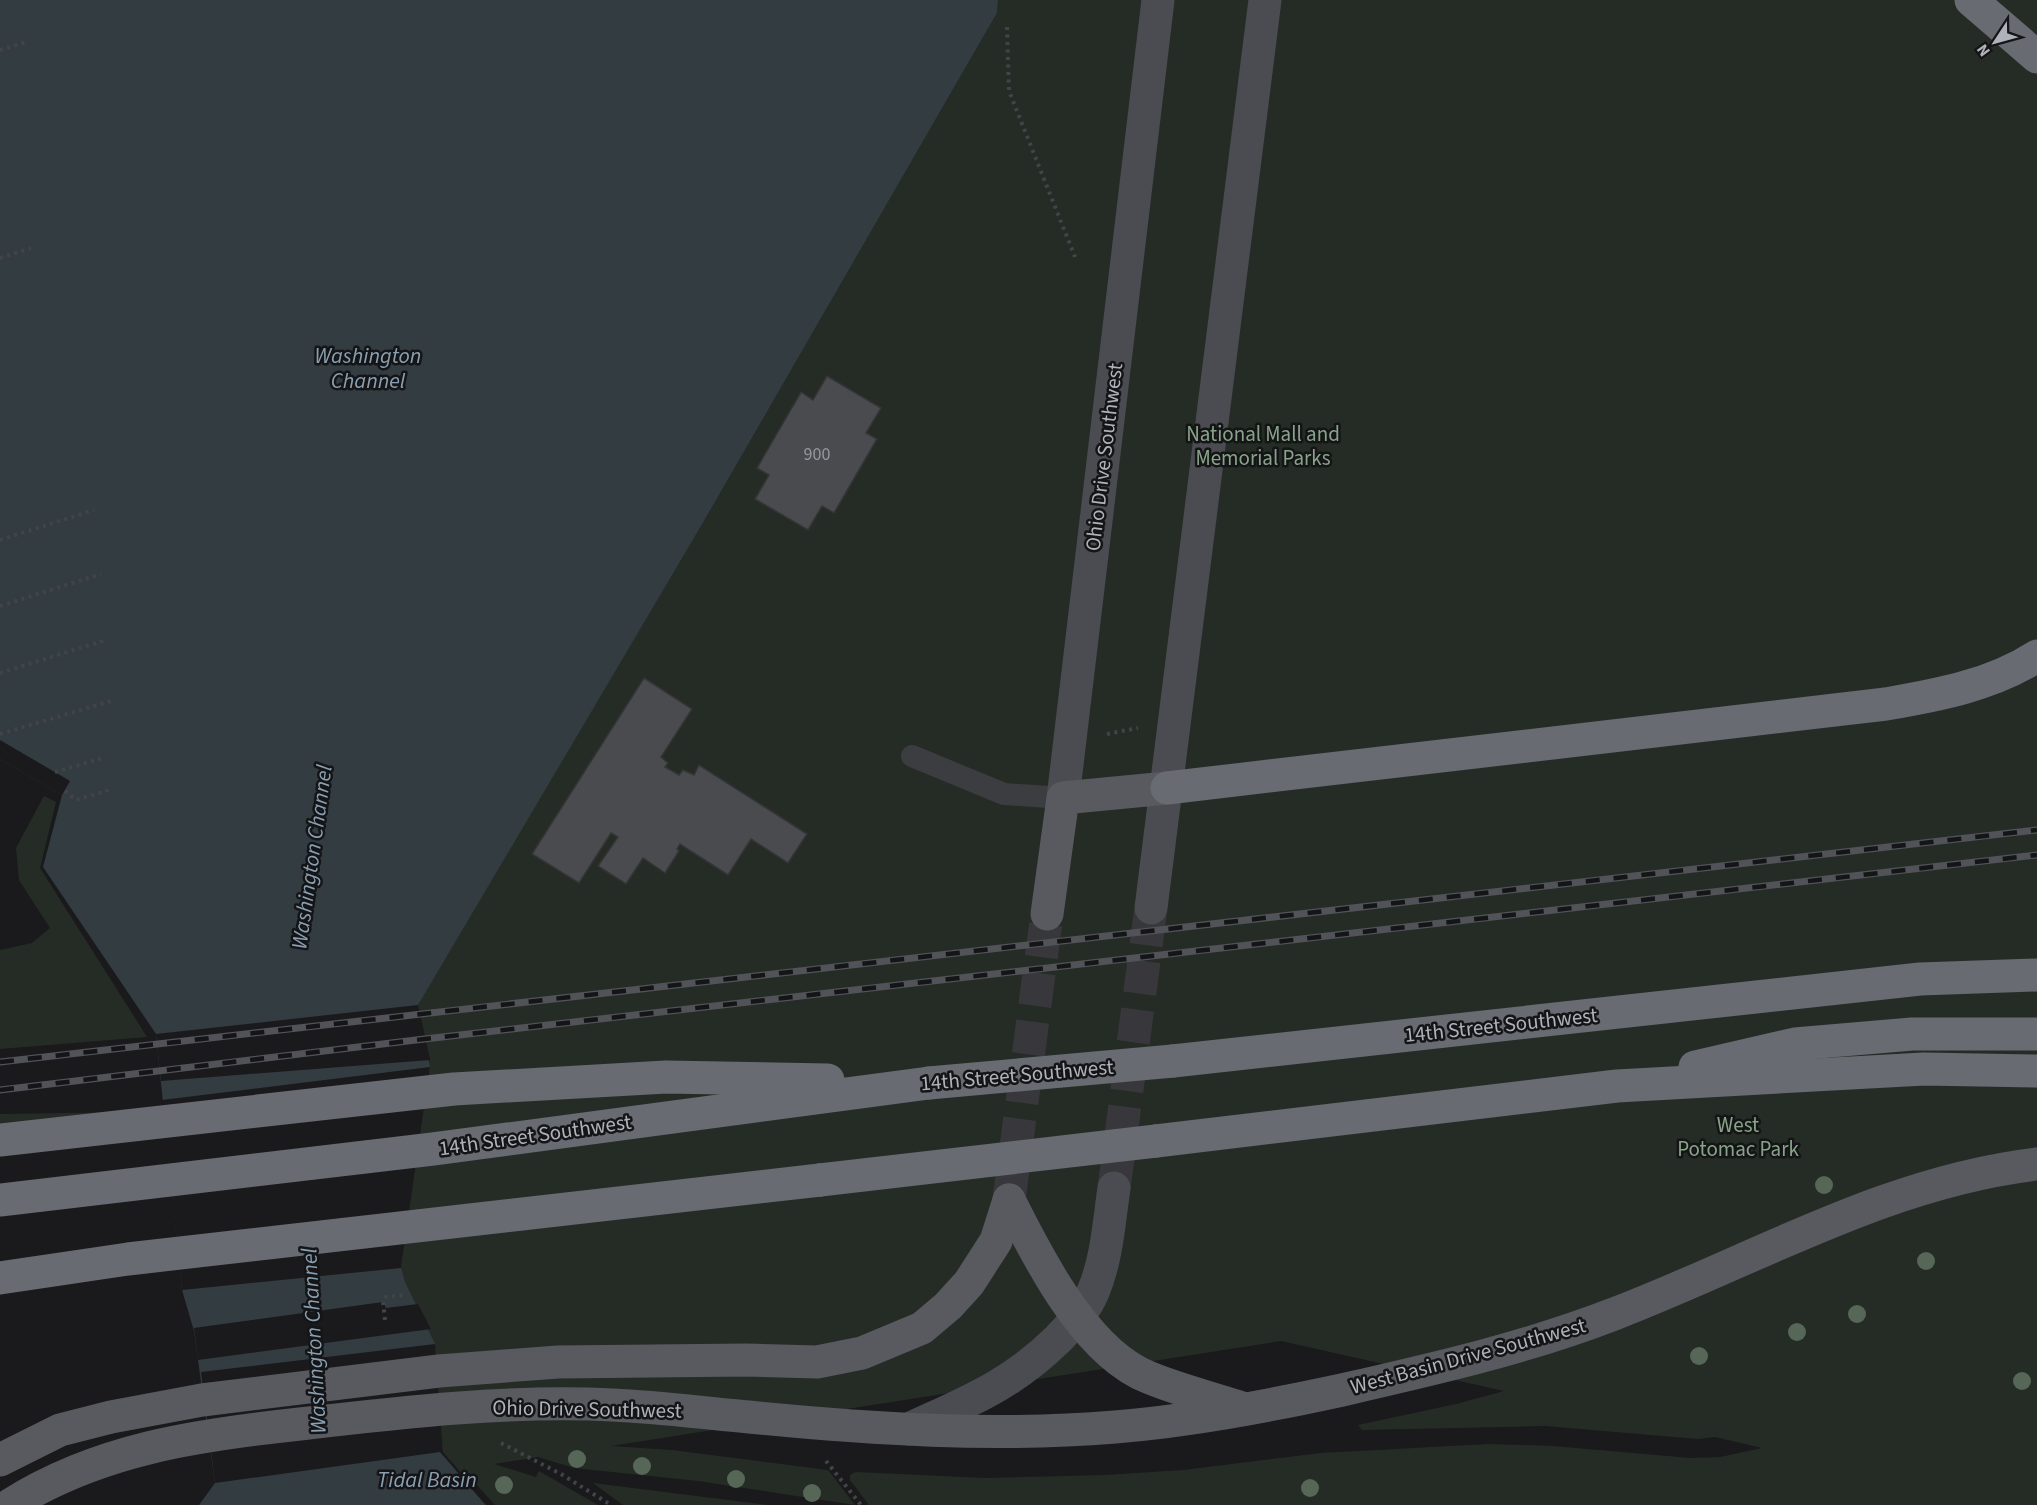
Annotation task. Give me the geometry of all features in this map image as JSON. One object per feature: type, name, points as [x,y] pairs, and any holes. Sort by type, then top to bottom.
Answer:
[{"type":"highway","points":[[1971,0],[2037,57]]},
{"type":"highway","points":[[1167,788],[1886,704],[1962,688],[2024,665],[2037,657]]},
{"type":"highway","name":"14th Street Southwest","points":[[0,1200],[433,1149],[929,1083],[1173,1061],[1920,979],[2037,975]]},
{"type":"highway","points":[[1617,1086],[1795,1044],[1912,1034],[2037,1034]]},
{"type":"highway","points":[[0,1278],[128,1259],[445,1224],[1617,1086],[1924,1069],[2037,1071]]},
{"type":"highway","points":[[0,1140],[454,1089],[666,1077],[929,1083]]},
{"type":"main road","points":[[1063,798],[1167,788]]},
{"type":"main road","name":"Ohio Drive Southwest","points":[[1047,914],[1063,798]]},
{"type":"main road","name":"West Basin Drive Southwest","points":[[909,1428],[1014,1431],[1115,1427],[1246,1410],[1417,1374],[1559,1334],[1704,1279],[1820,1225],[1899,1194],[1987,1172],[2037,1164]]},
{"type":"main road","name":"Ohio Drive Southwest","points":[[0,1460],[60,1430],[111,1417],[202,1400],[440,1371],[558,1362],[746,1360],[817,1362],[862,1353],[922,1328],[948,1306],[969,1283],[996,1240],[1009,1200],[1038,1258],[1064,1300],[1080,1317]]},
{"type":"main road","points":[[1080,1317],[1103,1345],[1139,1373],[1246,1410]]},
{"type":"main road","name":"Ohio Drive Southwest","points":[[10,1505],[63,1477],[117,1456],[207,1434],[444,1408],[605,1404],[678,1408],[822,1424],[909,1428]]},
{"type":"main road","points":[[0,1441],[60,1430]]},
{"type":"street","name":"Ohio Drive Southwest","points":[[1063,798],[1158,0]]},
{"type":"street","points":[[1151,908],[1265,0]]},
{"type":"street","name":"Ohio Drive Southwest","points":[[909,1428],[993,1390],[1033,1364],[1080,1317],[1094,1291],[1106,1246],[1114,1188]]},
{"type":"lane","points":[[912,756],[1004,794],[1063,798]]},
{"type":"path","points":[[1007,27],[1009,91],[1075,257]]},
{"type":"path","points":[[0,50],[26,42]]},
{"type":"path","points":[[0,258],[31,248]]},
{"type":"path","points":[[0,540],[94,510]]},
{"type":"path","points":[[0,606],[100,574]]},
{"type":"path","points":[[0,673],[106,640]]},
{"type":"path","points":[[0,734],[111,700]]},
{"type":"path","points":[[1100,735],[1140,728]]},
{"type":"path","points":[[55,772],[103,758]]},
{"type":"path","points":[[65,790],[76,800],[109,790]]},
{"type":"path","points":[[385,1320],[383,1302],[386,1297],[405,1295]]},
{"type":"path","points":[[498,1442],[561,1474],[611,1505]]},
{"type":"path","points":[[826,1460],[861,1505]]},
{"type":"green space","points":[[998,0],[2037,0],[2037,1505],[869,1505],[850,1480],[850,1475],[856,1472],[985,1478],[1105,1475],[1183,1470],[1321,1453],[1488,1444],[1553,1446],[1691,1458],[1720,1457],[1762,1448],[1715,1437],[1698,1439],[1545,1426],[1362,1430],[1358,1425],[1504,1391],[1281,1341],[611,1446],[672,1450],[828,1470],[855,1505],[698,1481],[574,1468],[538,1457],[494,1464],[536,1477],[539,1471],[598,1505],[495,1505],[466,1473],[460,1476],[213,1317],[430,1060],[418,1005],[422,995],[704,521],[997,13]]},
{"type":"green space","points":[[44,796],[56,802],[40,868],[147,1037],[0,1049],[0,950],[32,943],[50,928],[19,880],[16,848]]},
{"type":"green space","points":[[132,1112],[0,1128],[0,1114]]},
{"type":"green space","points":[[593,1483],[768,1505],[623,1505]]},
{"type":"water","name":"Washington Channel","points":[[0,0],[998,0],[997,13],[704,521],[418,1005],[430,1067],[401,1268],[405,1282],[435,1344],[443,1452],[460,1476],[486,1505],[199,1505],[215,1483],[194,1331],[182,1290],[156,1034],[43,867],[62,795],[0,759]]},
{"type":"pier","points":[[0,740],[70,781],[62,795],[0,759]]},
{"type":"pier","points":[[418,1005],[430,1060],[161,1081],[156,1034]]},
{"type":"pier","points":[[430,1067],[401,1268],[182,1290],[162,1100]]},
{"type":"pier","points":[[383,1302],[386,1308],[418,1304],[431,1329],[198,1360],[194,1328]]},
{"type":"pier","points":[[435,1344],[443,1452],[489,1505],[486,1505],[440,1452],[215,1483],[201,1372]]},
{"type":"building","points":[[827,376],[881,408],[866,433],[877,439],[834,513],[822,506],[808,530],[755,499],[769,475],[757,468],[801,392],[813,400]]},
{"type":"building","points":[[644,678],[692,709],[661,757],[668,763],[665,767],[679,775],[683,770],[694,775],[699,765],[807,834],[788,863],[751,839],[728,875],[680,844],[677,849],[679,851],[665,873],[643,858],[626,884],[598,866],[618,837],[611,833],[579,883],[532,854]]},
{"type":"tunnel","points":[[1114,1188],[1151,908]]},
{"type":"tunnel","points":[[1009,1200],[1047,914]]},
{"type":"railway","points":[[0,1062],[2037,830]]},
{"type":"railway","points":[[0,1090],[416,1040],[2037,855]]},
{"type":"park label","name":"National Mall and Memorial Parks","points":[[1263,446]]},
{"type":"park label","name":"West Potomac Park","points":[[1738,1137]]},
{"type":"water label","name":"Tidal Basin","points":[[427,1479]]}]
